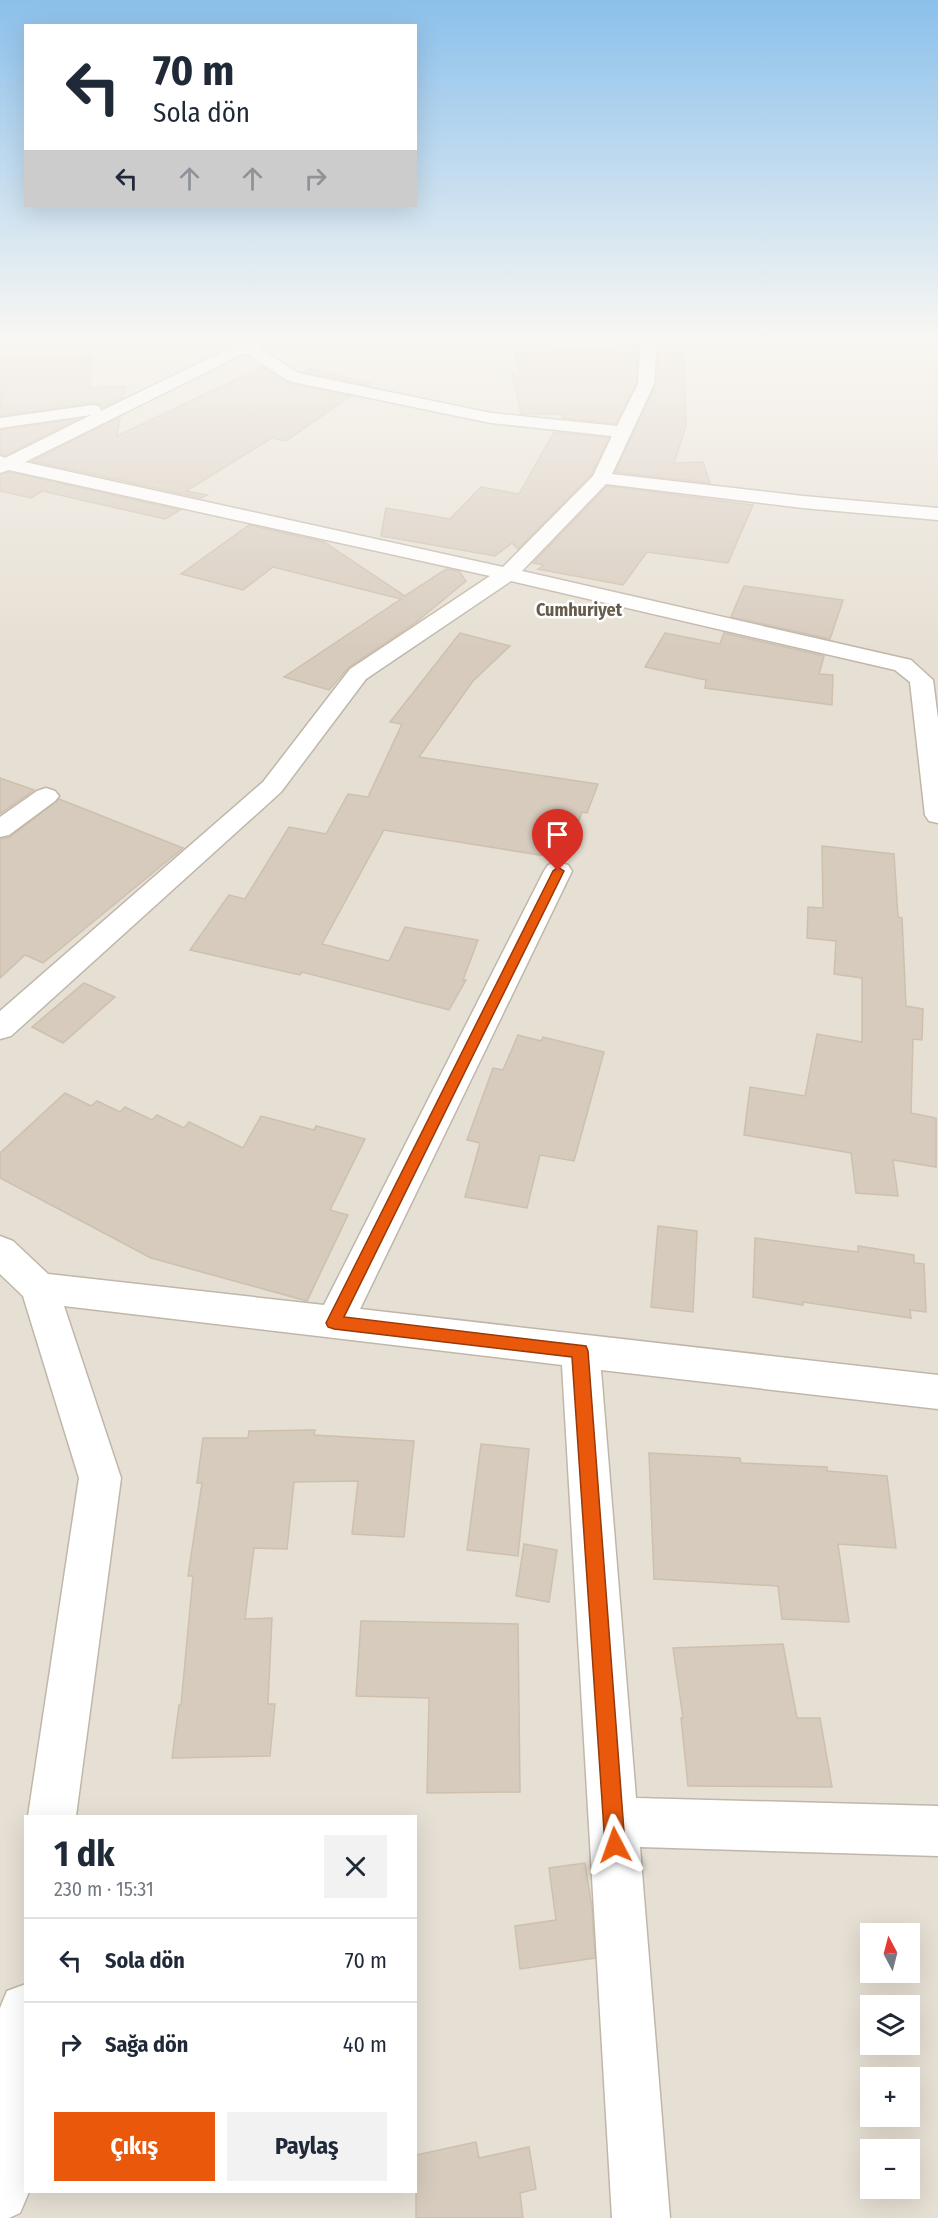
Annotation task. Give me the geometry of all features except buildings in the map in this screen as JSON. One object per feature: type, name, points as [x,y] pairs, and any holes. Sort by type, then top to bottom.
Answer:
[{"type":"street","points":[[2,464],[47,443]]},
{"type":"street","points":[[0,1028],[272,787],[358,674],[508,574],[601,478],[619,443]]},
{"type":"street","points":[[2,464],[508,574],[903,665],[938,668]]},
{"type":"street","points":[[601,478],[803,502],[938,514]]},
{"type":"street","points":[[903,665],[921,680],[935,775],[938,815]]},
{"type":"street","points":[[0,829],[46,796]]},
{"type":"street","points":[[334,1323],[558,871]]},
{"type":"street","points":[[0,1251],[39,1288],[99,1478],[52,1815]]},
{"type":"street","points":[[39,1288],[938,1392]]},
{"type":"street","points":[[580,1351],[641,2218]]},
{"type":"street","points":[[613,1822],[938,1831]]},
{"type":"street","points":[[0,2193],[24,2024]]},
{"type":"shaded area","points":[[0,443],[938,443],[938,2218],[0,2218]]},
{"type":"district","name":"Cumhuriyet","points":[[579,610]]},
{"type":"route","points":[[558,871],[334,1323],[580,1351],[615,1845]]}]
